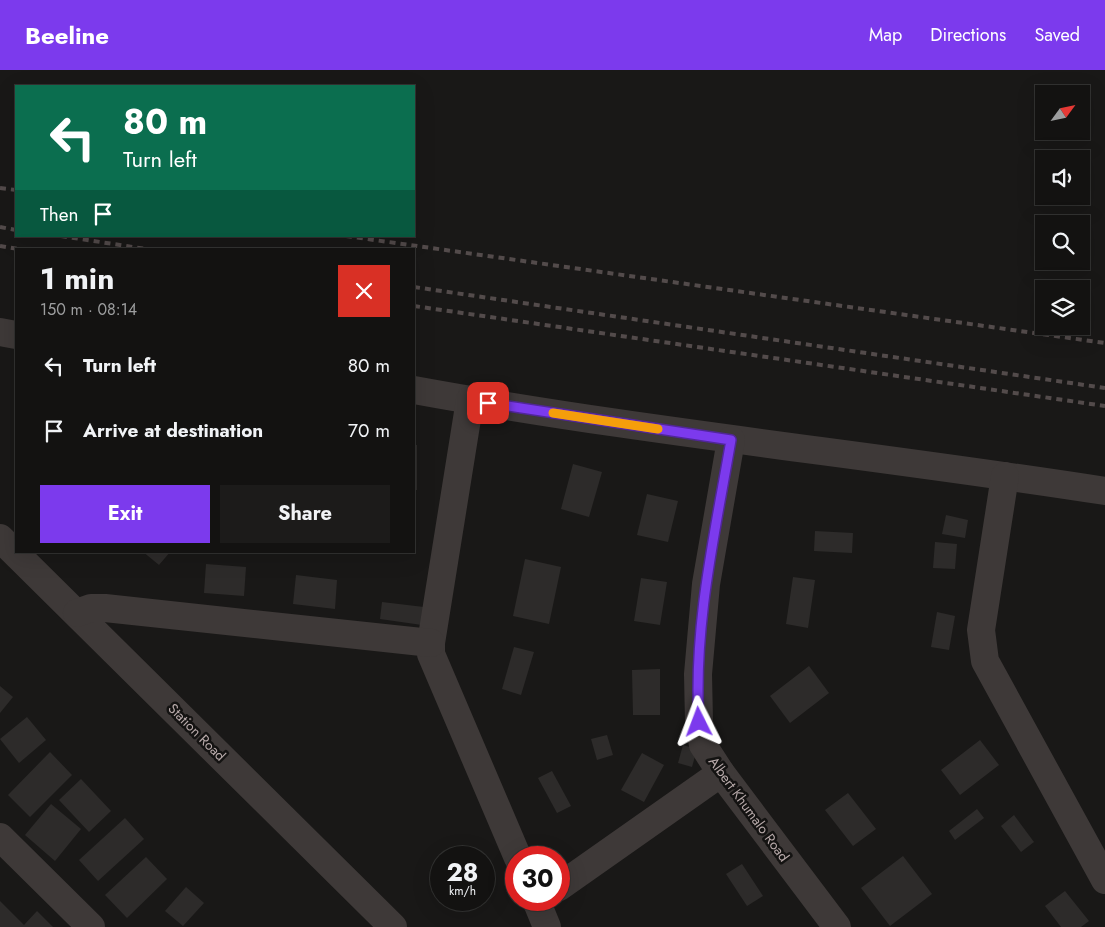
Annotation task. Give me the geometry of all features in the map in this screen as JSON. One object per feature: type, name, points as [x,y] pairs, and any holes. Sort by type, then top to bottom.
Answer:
[{"type":"street","points":[[0,332],[15,334]]},
{"type":"street","points":[[415,390],[731,440],[1105,491]]},
{"type":"street","points":[[470,400],[431,643],[431,654],[513,846]]},
{"type":"street","name":"Albert Khumalo Road","points":[[731,440],[706,584],[698,674],[699,722],[704,745],[721,773],[837,927]]},
{"type":"street","points":[[1005,476],[981,630],[985,662],[1105,880]]},
{"type":"street","name":"Station Road","points":[[4,550],[77,613],[393,927]]},
{"type":"street","points":[[77,613],[91,608],[105,608],[431,643]]},
{"type":"street","points":[[570,879],[721,773]]},
{"type":"street","points":[[0,838],[91,927]]},
{"type":"street","points":[[541,911],[547,927]]},
{"type":"building","points":[[415,445],[417,445],[417,490],[415,490]]},
{"type":"building","points":[[573,464],[602,472],[589,517],[561,509]]},
{"type":"building","points":[[647,494],[678,501],[668,542],[637,535]]},
{"type":"building","points":[[946,515],[968,520],[965,538],[942,534]]},
{"type":"building","points":[[815,531],[853,533],[852,553],[814,551]]},
{"type":"building","points":[[935,542],[957,544],[955,569],[933,568]]},
{"type":"building","points":[[144,553],[169,553],[159,565]]},
{"type":"building","points":[[525,559],[561,567],[549,624],[513,616]]},
{"type":"building","points":[[206,564],[246,567],[244,596],[204,593]]},
{"type":"building","points":[[296,575],[337,580],[335,609],[293,604]]},
{"type":"building","points":[[793,577],[815,580],[808,628],[786,624]]},
{"type":"building","points":[[641,578],[667,582],[660,625],[634,621]]},
{"type":"building","points":[[382,602],[424,607],[422,625],[380,619]]},
{"type":"building","points":[[937,612],[955,616],[949,650],[931,647]]},
{"type":"building","points":[[514,647],[534,652],[521,695],[502,689]]},
{"type":"building","points":[[809,666],[829,693],[790,723],[770,696]]},
{"type":"building","points":[[660,669],[660,715],[633,715],[632,670]]},
{"type":"building","points":[[0,686],[13,697],[0,713]]},
{"type":"building","points":[[27,717],[46,740],[19,763],[0,739]]},
{"type":"building","points":[[607,735],[613,755],[597,760],[591,739]]},
{"type":"building","points":[[980,740],[999,765],[960,795],[941,770]]},
{"type":"building","points":[[683,745],[697,749],[692,767],[678,763]]},
{"type":"building","points":[[50,752],[72,775],[30,817],[8,795]]},
{"type":"building","points":[[642,753],[664,765],[644,802],[621,790]]},
{"type":"building","points":[[552,771],[571,806],[557,813],[538,778]]},
{"type":"building","points":[[81,779],[111,811],[89,832],[59,800]]},
{"type":"building","points":[[848,793],[876,829],[853,846],[825,810]]},
{"type":"building","points":[[51,804],[81,829],[55,861],[25,835]]},
{"type":"building","points":[[977,809],[984,818],[955,840],[949,831]]},
{"type":"building","points":[[1014,815],[1034,842],[1021,852],[1001,826]]},
{"type":"building","points":[[125,818],[144,839],[98,881],[79,860]]},
{"type":"building","points":[[903,856],[932,894],[890,926],[861,888]]},
{"type":"building","points":[[146,857],[167,879],[127,918],[105,895]]},
{"type":"building","points":[[742,864],[763,896],[747,906],[726,874]]},
{"type":"building","points":[[186,887],[204,903],[183,926],[165,911]]},
{"type":"building","points":[[1065,891],[1089,921],[1081,927],[1061,927],[1045,906]]},
{"type":"building","points":[[0,901],[24,925],[37,911],[53,927],[0,927]]},
{"type":"railway","points":[[0,188],[15,190]]},
{"type":"railway","points":[[0,227],[15,230]]},
{"type":"railway","points":[[68,237],[139,248]]},
{"type":"railway","points":[[353,237],[1105,343]]},
{"type":"railway","points":[[0,246],[15,248]]},
{"type":"railway","points":[[415,287],[1105,388]]},
{"type":"railway","points":[[415,306],[1105,406]]},
{"type":"slow traffic","points":[[553,413],[658,429]]},
{"type":"route","points":[[488,403],[731,440],[706,584],[698,674],[699,722]]}]
